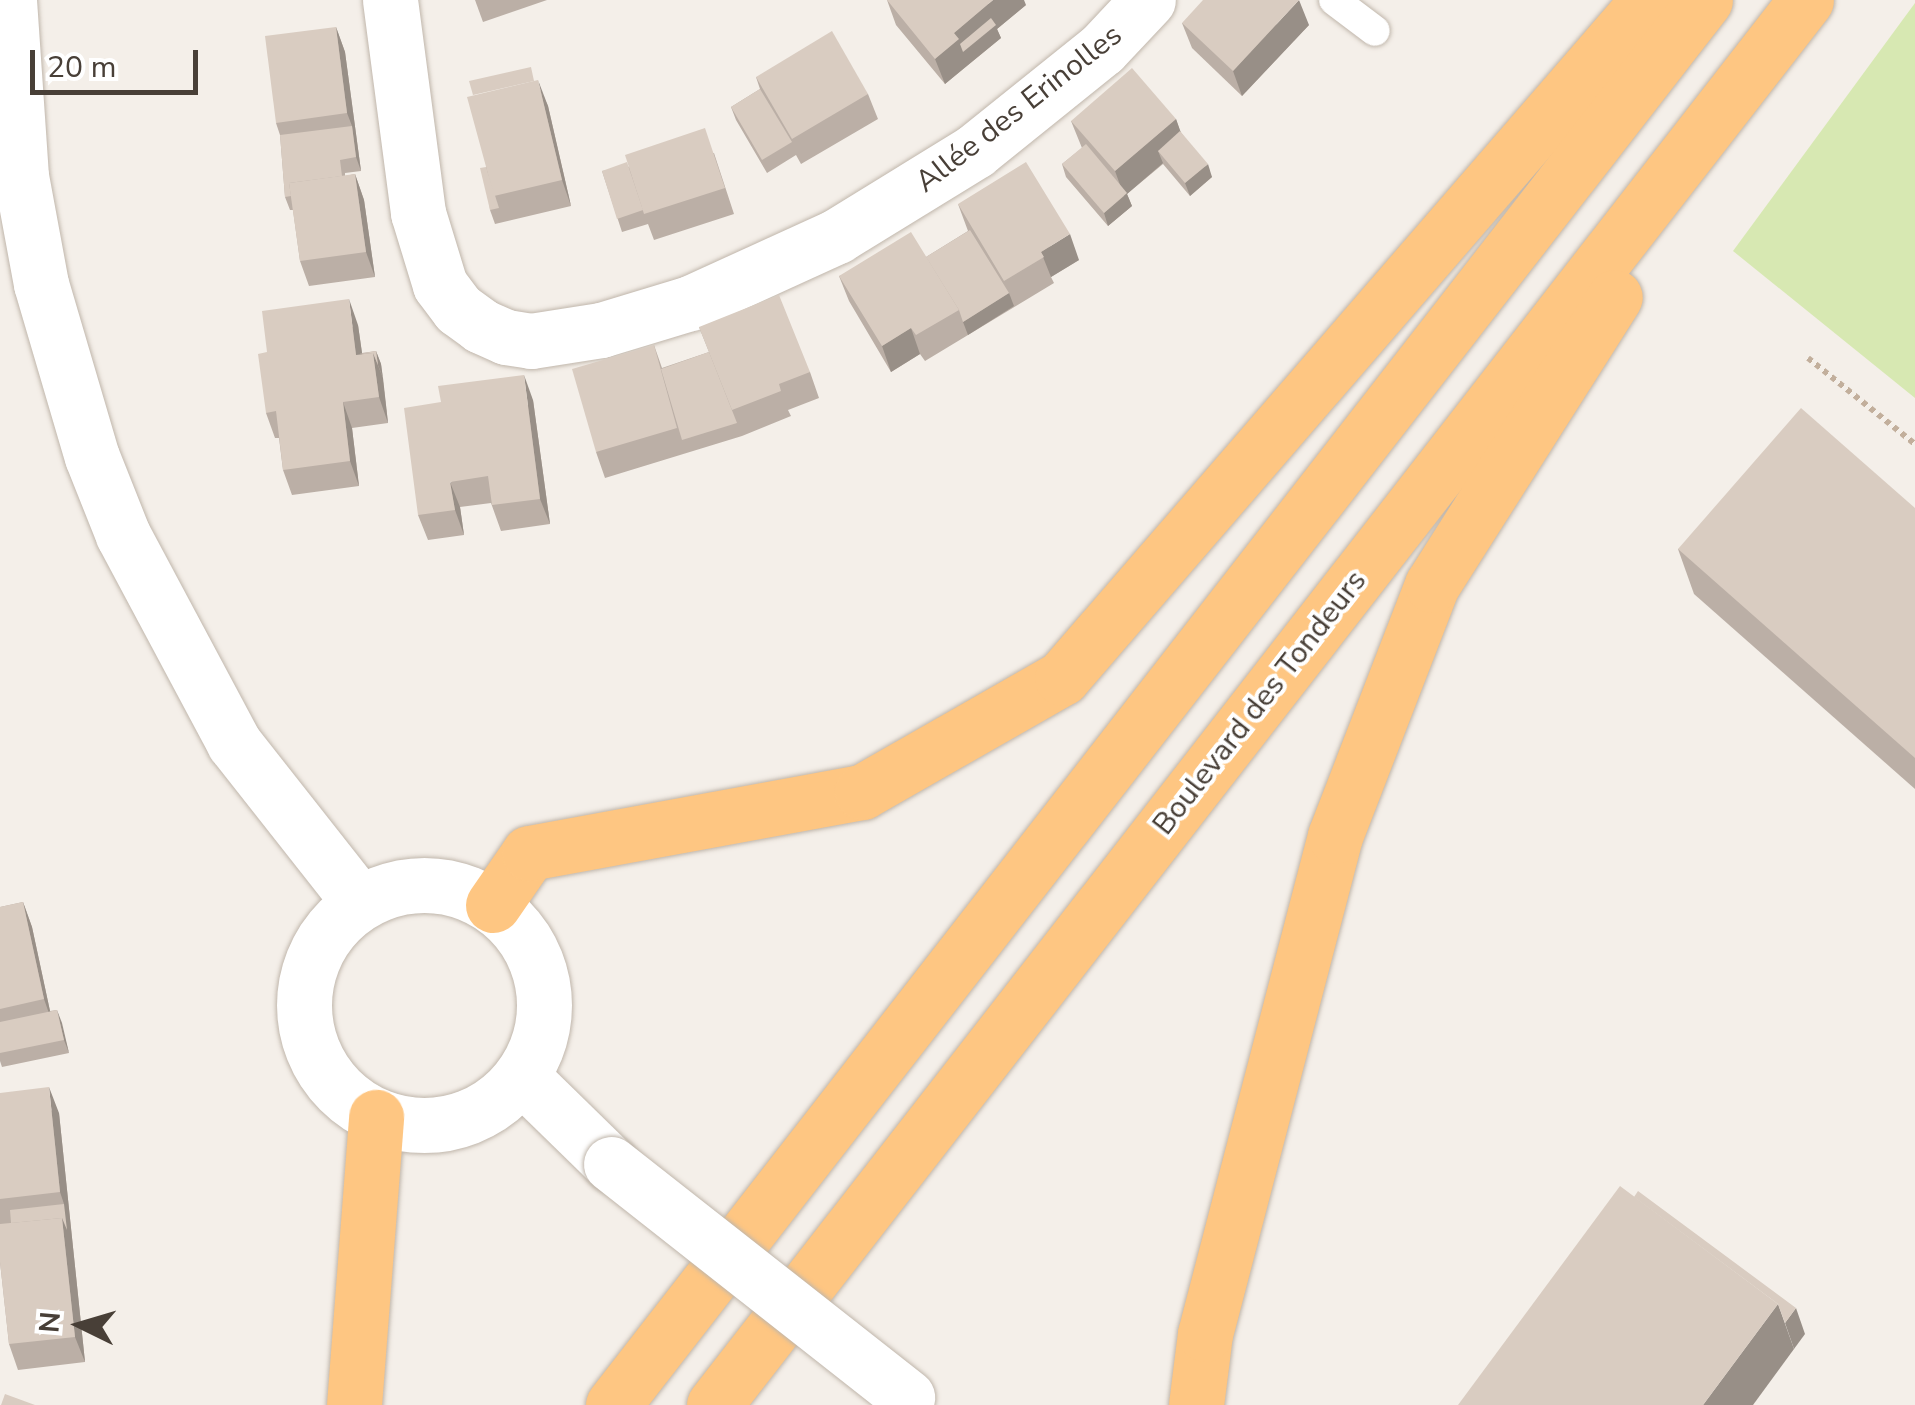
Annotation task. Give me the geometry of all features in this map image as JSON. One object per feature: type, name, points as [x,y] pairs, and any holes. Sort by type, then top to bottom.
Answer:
[{"type":"highway","points":[[493,905],[529,853],[862,792],[1062,678],[1648,0]]},
{"type":"highway","points":[[613,1405],[1704,0]]},
{"type":"highway","points":[[1196,1405],[1205,1334],[1334,836],[1432,585],[1799,8]]},
{"type":"highway","name":"Boulevard des Tondeurs","points":[[714,1405],[1799,8]]},
{"type":"highway","points":[[354,1405],[376,1117]]},
{"type":"street","points":[[8,0],[21,176],[41,284],[98,473],[176,641],[234,743],[359,902]]},
{"type":"street","name":"Allée des Erinolles","points":[[390,0],[426,252],[440,284],[458,309],[506,337],[531,340],[602,330],[690,303],[851,228],[930,182],[1041,100],[1132,21],[1148,0]]},
{"type":"street","points":[[432,884],[455,888],[493,905],[513,922],[536,957],[544,982],[544,1024],[522,1078],[490,1107],[451,1124],[417,1127],[376,1117],[355,1105],[324,1076],[312,1052],[303,1010],[304,986],[318,946],[359,902],[390,888],[432,884]]},
{"type":"street","points":[[522,1078],[611,1164],[912,1401]]},
{"type":"lane","points":[[1334,0],[1375,31]]},
{"type":"path","points":[[1808,358],[1915,444]]},
{"type":"green space","points":[[1915,3],[1915,398],[1733,251]]},
{"type":"building","points":[[887,0],[993,0],[954,33],[959,39],[935,59]]},
{"type":"building","points":[[1203,0],[1299,0],[1233,71],[1182,23]]},
{"type":"building","points":[[991,18],[996,25],[963,52],[960,44]]},
{"type":"building","points":[[336,27],[347,113],[276,123],[265,36]]},
{"type":"building","points":[[832,31],[868,94],[792,139],[756,77]]},
{"type":"building","points":[[531,67],[534,81],[473,95],[469,81]]},
{"type":"building","points":[[1132,68],[1176,119],[1115,171],[1071,121]]},
{"type":"building","points":[[538,80],[562,180],[494,196],[467,97]]},
{"type":"building","points":[[760,89],[792,142],[762,160],[731,107]]},
{"type":"building","points":[[352,126],[356,157],[340,160],[342,176],[289,183],[291,196],[285,197],[280,135]]},
{"type":"building","points":[[705,128],[725,188],[644,214],[625,155]]},
{"type":"building","points":[[1180,131],[1208,164],[1185,183],[1158,151]]},
{"type":"building","points":[[1086,144],[1127,193],[1104,213],[1062,164]]},
{"type":"building","points":[[627,162],[643,210],[617,219],[602,171]]},
{"type":"building","points":[[1026,162],[1070,234],[1041,252],[1044,257],[1004,281],[958,204]]},
{"type":"building","points":[[486,167],[499,208],[490,210],[480,168]]},
{"type":"building","points":[[355,174],[366,252],[300,261],[289,183]]},
{"type":"building","points":[[970,230],[1009,293],[963,322],[926,257]]},
{"type":"building","points":[[911,232],[959,310],[916,335],[911,328],[882,346],[839,276]]},
{"type":"building","points":[[779,295],[810,372],[779,384],[781,391],[732,410],[699,327]]},
{"type":"building","points":[[349,299],[356,355],[373,353],[379,397],[343,402],[350,461],[283,470],[276,411],[266,413],[258,354],[267,352],[262,311]]},
{"type":"building","points":[[654,345],[677,428],[596,452],[572,369]]},
{"type":"building","points":[[709,352],[737,423],[682,440],[661,369]]},
{"type":"building","points":[[524,375],[540,499],[492,505],[488,476],[450,482],[455,510],[418,515],[404,408],[441,402],[438,386]]},
{"type":"building","points":[[1801,408],[1915,508],[1915,758],[1678,549]]},
{"type":"building","points":[[23,902],[44,999],[0,1009],[0,907]]},
{"type":"building","points":[[57,1010],[64,1040],[0,1053],[0,1022]]},
{"type":"building","points":[[49,1087],[60,1192],[0,1199],[0,1093]]},
{"type":"building","points":[[1620,1186],[1778,1304],[1703,1405],[1458,1405]]},
{"type":"building","points":[[1638,1191],[1796,1308],[1785,1323],[1778,1304],[1634,1197]]},
{"type":"building","points":[[64,1204],[67,1230],[62,1218],[11,1223],[10,1210]]},
{"type":"building","points":[[62,1218],[75,1337],[9,1344],[0,1224]]},
{"type":"building","points":[[5,1394],[35,1405],[1,1405]]}]
